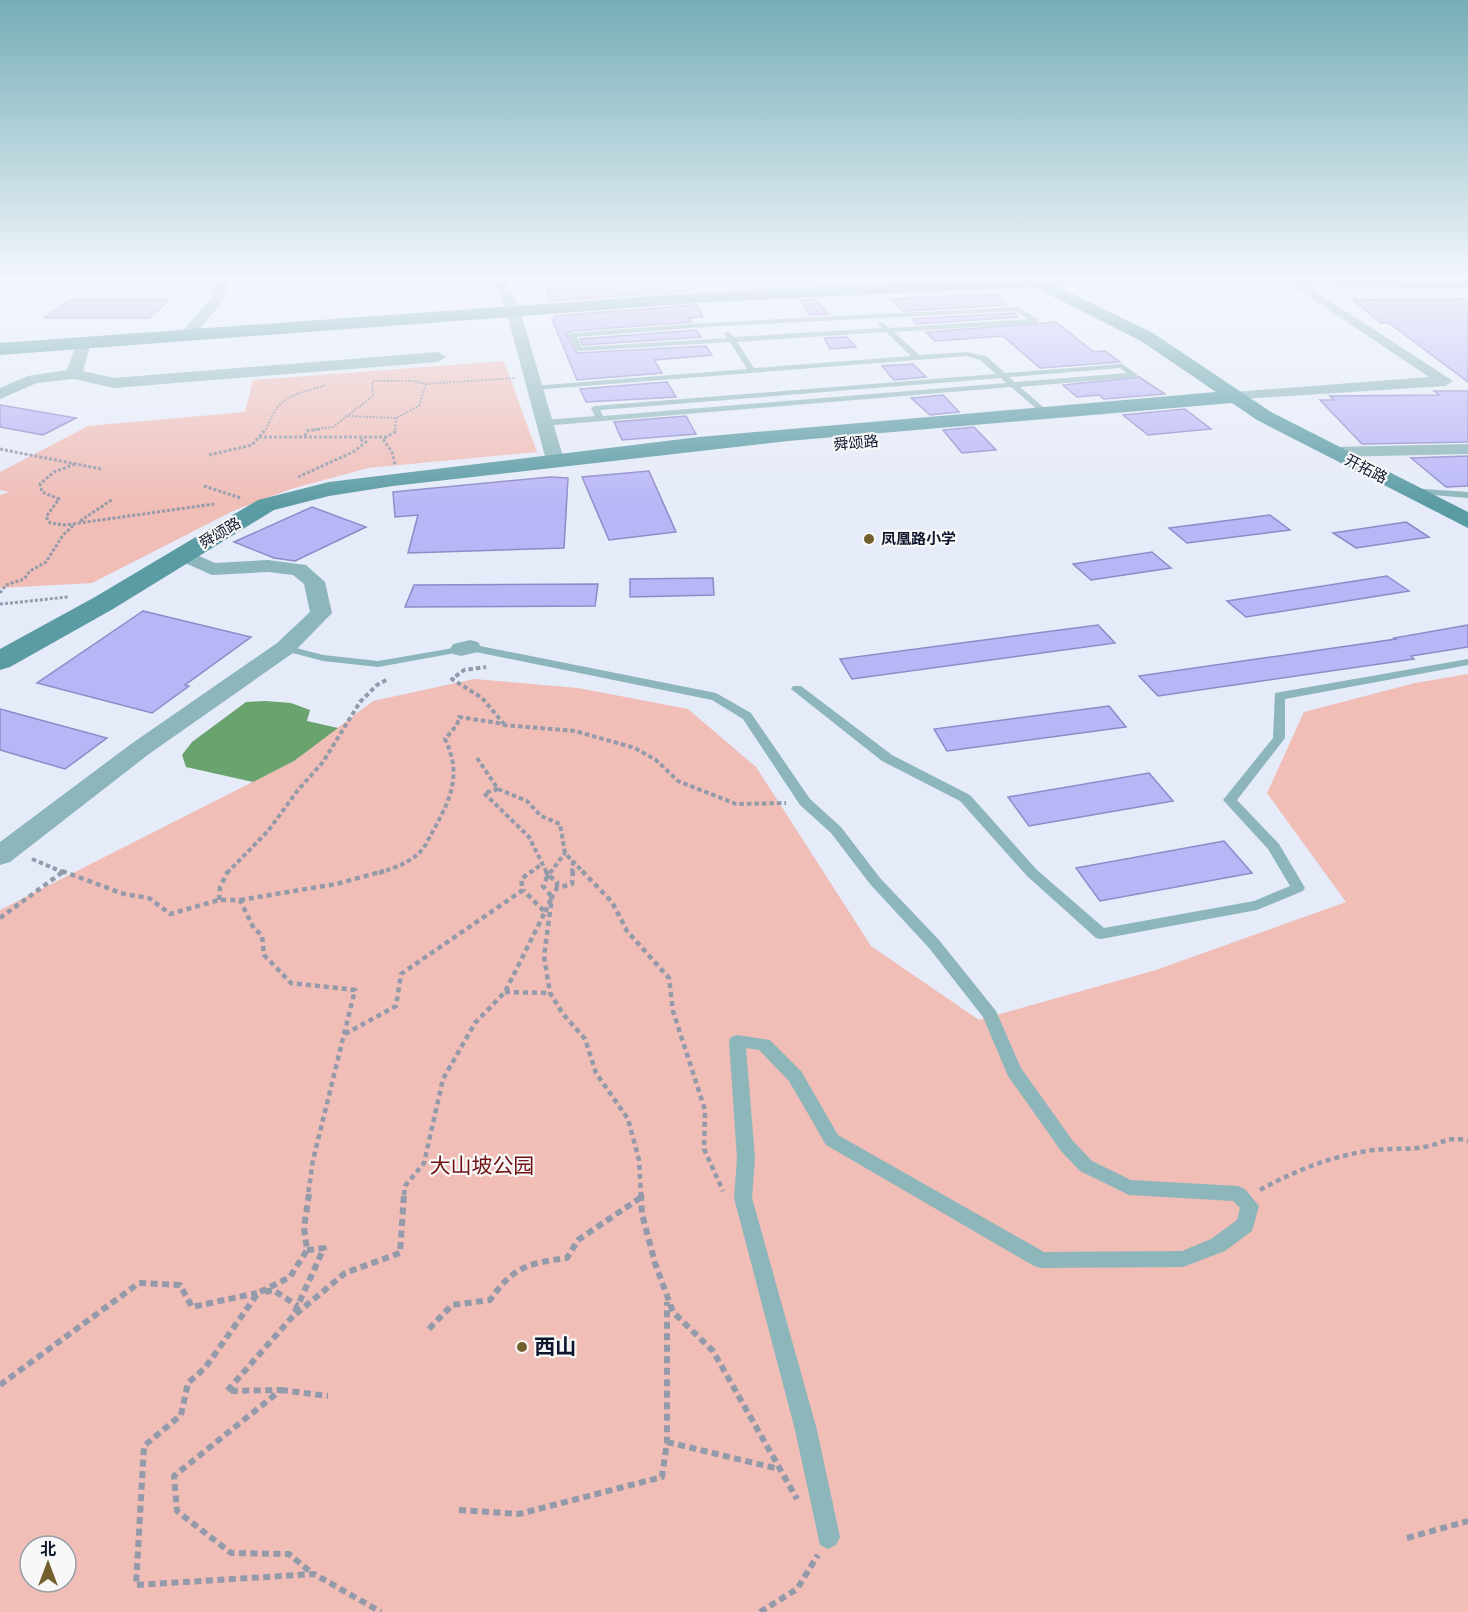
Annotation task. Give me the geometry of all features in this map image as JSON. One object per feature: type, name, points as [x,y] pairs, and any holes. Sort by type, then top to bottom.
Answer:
[{"type":"main road","name":"开拓路","points":[[1146,355],[1200,393],[1240,405]]},
{"type":"main road","name":"开拓路","points":[[1172,355],[1240,405],[1468,521]]},
{"type":"main road","name":"舜颂路","points":[[0,661],[104,603],[266,505],[294,496],[555,460],[1046,414],[1240,405]]},
{"type":"main road","name":"舜颂路","points":[[463,472],[621,464],[1240,405]]},
{"type":"street","points":[[74,374],[80,355]]},
{"type":"street","points":[[524,355],[555,460]]},
{"type":"street","points":[[1240,405],[1445,381],[1405,355]]},
{"type":"street","points":[[0,394],[34,379],[74,374],[124,383],[438,357]]},
{"type":"street","points":[[1334,452],[1468,449]]},
{"type":"street","points":[[4,853],[140,749],[285,648],[321,613],[314,582],[299,569],[268,566],[212,569],[183,555]]},
{"type":"lane","points":[[742,355],[752,371]]},
{"type":"lane","points":[[531,382],[752,371],[951,355]]},
{"type":"lane","points":[[972,355],[982,358],[1046,414]]},
{"type":"lane","points":[[543,423],[1134,375],[1122,366],[595,408],[600,418]]},
{"type":"lane","points":[[1409,490],[1468,495]]},
{"type":"lane","points":[[285,648],[323,658],[378,664],[466,648],[514,654],[558,667],[645,681],[716,697],[747,716],[805,802],[836,830],[875,881],[934,944],[990,1015],[1014,1071],[1067,1146],[1086,1166],[1129,1187],[1238,1194],[1250,1206],[1245,1225],[1218,1245],[1183,1259],[1041,1260],[832,1140],[795,1076],[764,1044],[737,1041],[747,1158],[743,1198],[807,1430],[828,1537]]},
{"type":"lane","points":[[797,689],[887,758],[965,798],[1032,873],[1101,934],[1257,905],[1298,888],[1274,847],[1230,800],[1279,738],[1279,696],[1468,662]]},
{"type":"path","points":[[304,436],[307,431],[333,427],[373,396],[372,381]]},
{"type":"path","points":[[365,382],[413,381],[426,384],[531,382]]},
{"type":"path","points":[[209,455],[252,445],[258,437],[265,433],[272,413],[285,398],[316,386],[334,384]]},
{"type":"path","points":[[345,416],[396,418],[418,406],[426,384]]},
{"type":"path","points":[[396,418],[395,432],[382,439],[392,452],[399,480]]},
{"type":"path","points":[[258,437],[338,435],[366,442],[360,449],[318,465],[290,482]]},
{"type":"path","points":[[354,438],[386,437]]},
{"type":"path","points":[[0,449],[101,469]]},
{"type":"path","points":[[75,464],[54,472],[40,484],[42,492],[59,499],[46,518],[50,523],[65,525],[136,513],[214,504]]},
{"type":"path","points":[[204,486],[266,505]]},
{"type":"path","points":[[0,593],[6,585],[24,579],[30,571],[46,562],[63,536],[77,523],[113,499]]},
{"type":"path","points":[[0,604],[79,596]]},
{"type":"path","points":[[487,724],[504,724],[482,698],[452,679],[464,670],[508,664],[515,660],[514,654]]},
{"type":"path","points":[[219,900],[218,885],[241,855],[267,834],[294,795],[326,758],[360,702],[376,684],[396,675]]},
{"type":"path","points":[[4,853],[65,871],[124,894],[149,898],[170,914],[219,900],[240,900],[332,885],[394,867],[421,852],[451,795],[457,765],[445,738],[457,725],[459,717],[487,724],[575,731],[635,748],[656,760],[678,781],[736,804],[805,802]]},
{"type":"path","points":[[477,758],[498,789],[527,801],[541,816],[560,824],[565,853],[612,902],[627,931],[669,978],[673,1011],[705,1110],[704,1149],[723,1192],[743,1198]]},
{"type":"path","points":[[328,1396],[281,1390],[227,1391],[293,1316],[345,1273],[400,1253],[405,1186],[424,1163],[443,1079],[476,1023],[506,992],[557,888],[557,882],[548,875],[529,837],[484,794],[498,789]]},
{"type":"path","points":[[565,853],[548,875],[543,886],[552,897],[544,956],[550,993],[563,1014],[585,1039],[597,1073],[628,1119],[639,1161],[642,1214],[667,1297],[673,1312],[713,1351],[798,1500],[821,1500]]},
{"type":"path","points":[[557,888],[572,884],[573,861]]},
{"type":"path","points":[[543,863],[521,879],[523,890],[545,912]]},
{"type":"path","points":[[0,918],[65,871]]},
{"type":"path","points":[[345,1034],[396,1006],[401,974],[523,890]]},
{"type":"path","points":[[240,900],[254,929],[262,935],[264,955],[291,983],[355,990],[313,1160],[304,1228],[308,1250],[290,1277],[258,1293],[205,1368],[188,1383],[181,1415],[144,1446],[136,1585],[314,1574]]},
{"type":"path","points":[[506,992],[550,993]]},
{"type":"path","points":[[1238,1194],[1265,1190],[1296,1170],[1341,1156],[1374,1150],[1425,1147],[1453,1137],[1468,1141]]},
{"type":"path","points":[[429,1329],[452,1305],[490,1300],[499,1286],[522,1264],[567,1258],[578,1240],[641,1197]]},
{"type":"path","points":[[293,1316],[324,1248],[308,1250]]},
{"type":"path","points":[[0,1385],[139,1283],[180,1285],[192,1307],[273,1290],[298,1306]]},
{"type":"path","points":[[459,1510],[519,1514],[662,1477],[667,1442],[667,1297]]},
{"type":"path","points":[[281,1390],[174,1476],[177,1511],[231,1552],[289,1554],[314,1574],[381,1612]]},
{"type":"path","points":[[667,1442],[779,1469]]},
{"type":"path","points":[[1407,1538],[1468,1521]]},
{"type":"path","points":[[760,1612],[797,1589],[828,1537]]},
{"type":"green space","points":[[504,361],[537,452],[368,468],[291,489],[233,511],[92,583],[0,588],[0,495],[9,492],[0,490],[0,472],[88,426],[245,412],[253,380]]},
{"type":"green space","name":"大山坡公园","points":[[1468,674],[1468,1612],[0,1612],[0,910],[294,761],[373,701],[474,679],[578,688],[688,709],[756,767],[871,946],[979,1020],[1156,970],[1346,902],[1267,793],[1304,712],[1415,683]]},
{"type":"shaded area","points":[[246,702],[291,703],[310,710],[307,721],[338,728],[294,761],[253,782],[186,767],[182,755],[192,742]]},
{"type":"building","points":[[567,355],[709,355],[654,360],[662,373],[577,380]]},
{"type":"building","points":[[1025,355],[1111,355],[1120,362],[1040,368]]},
{"type":"building","points":[[1432,355],[1468,355],[1468,382]]},
{"type":"building","points":[[913,364],[926,377],[894,380],[882,366]]},
{"type":"building","points":[[1139,377],[1165,394],[1104,399],[1099,395],[1077,397],[1063,385]]},
{"type":"building","points":[[667,382],[676,397],[586,402],[580,389]]},
{"type":"building","points":[[1434,391],[1468,391],[1468,442],[1362,444],[1320,400],[1334,400],[1330,396],[1439,395]]},
{"type":"building","points":[[943,395],[959,412],[930,415],[911,398]]},
{"type":"building","points":[[0,405],[76,418],[43,435],[0,427]]},
{"type":"building","points":[[1185,409],[1211,429],[1148,435],[1123,415]]},
{"type":"building","points":[[686,416],[696,434],[622,440],[614,422]]},
{"type":"building","points":[[974,427],[996,450],[962,453],[943,430]]},
{"type":"building","points":[[1468,456],[1468,486],[1446,487],[1411,458]]},
{"type":"building","points":[[649,471],[676,532],[609,540],[582,477]]},
{"type":"building","points":[[550,477],[568,478],[564,548],[408,553],[418,515],[395,517],[393,492]]},
{"type":"building","points":[[312,507],[366,527],[295,561],[274,558],[234,542]]},
{"type":"building","points":[[1270,515],[1290,530],[1187,543],[1169,528]]},
{"type":"building","points":[[1406,522],[1429,537],[1356,548],[1333,533]]},
{"type":"building","points":[[1152,552],[1171,568],[1091,580],[1073,564]]},
{"type":"building","points":[[1387,576],[1409,591],[1246,617],[1227,601]]},
{"type":"building","points":[[713,578],[714,595],[630,597],[630,579]]},
{"type":"building","points":[[598,584],[595,606],[405,607],[414,585]]},
{"type":"building","points":[[143,611],[251,637],[185,685],[189,686],[152,713],[37,683]]},
{"type":"building","points":[[1098,625],[1115,643],[852,679],[840,659]]},
{"type":"building","points":[[1468,625],[1468,647],[1411,656],[1414,659],[1158,696],[1139,676],[1396,639],[1394,638]]},
{"type":"building","points":[[1109,706],[1126,727],[947,751],[934,729]]},
{"type":"building","points":[[0,709],[107,738],[65,769],[0,750]]},
{"type":"building","points":[[1149,773],[1173,801],[1029,826],[1008,797]]},
{"type":"building","points":[[1224,841],[1252,873],[1100,901],[1076,868]]},
{"type":"place","name":"凤凰路小学","points":[[869,539]]},
{"type":"place","name":"西山","points":[[522,1347]]}]
